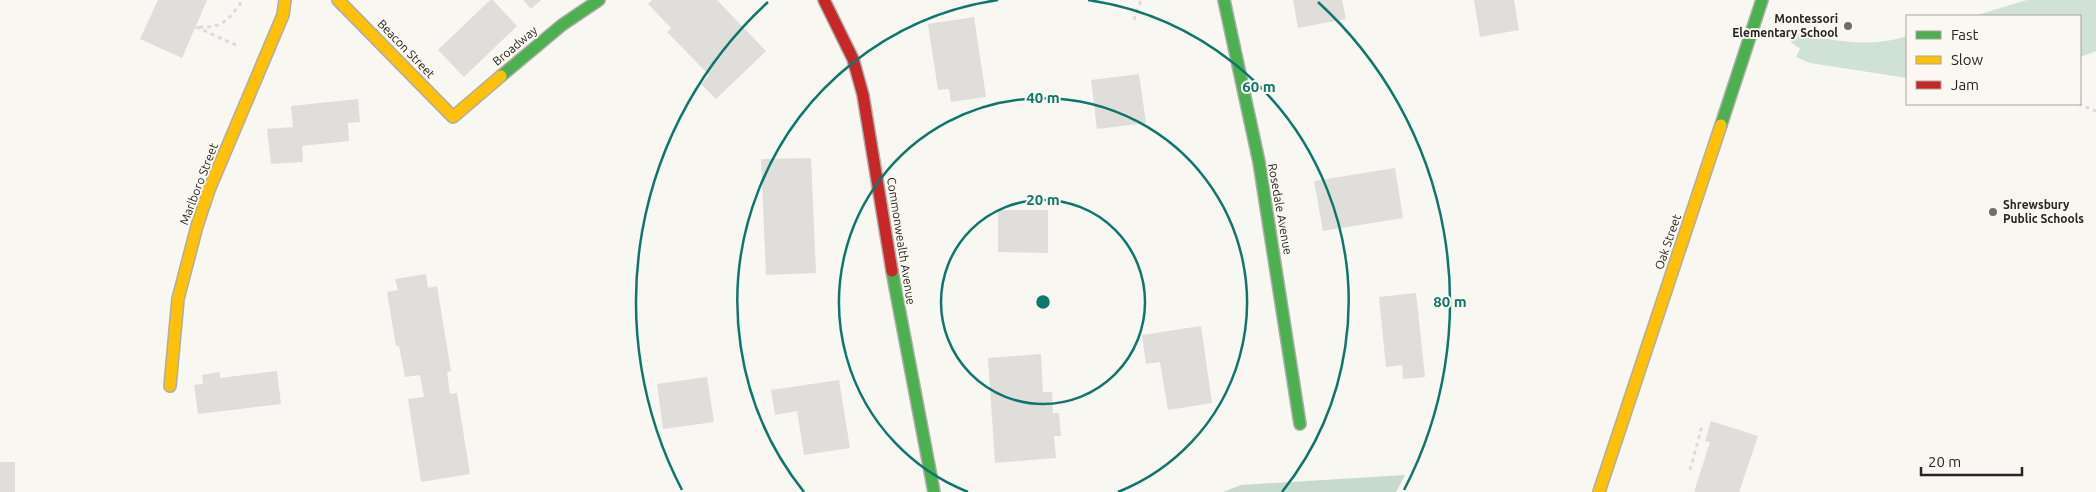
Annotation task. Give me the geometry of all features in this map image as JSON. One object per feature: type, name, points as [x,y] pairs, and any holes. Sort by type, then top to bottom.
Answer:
[{"type":"street","name":"Marlboro Street","points":[[170,386],[178,299],[197,226],[209,190],[266,58],[282,15],[285,0]]},
{"type":"street","name":"Beacon Street","points":[[338,0],[453,118]]},
{"type":"street","name":"Broadway","points":[[453,118],[562,25],[599,0]]},
{"type":"street","name":"Commonwealth Avenue","points":[[824,0],[853,59],[863,95],[896,297],[934,492]]},
{"type":"street","name":"Rosedale Avenue","points":[[1224,0],[1259,162],[1300,424]]},
{"type":"street","name":"Oak Street","points":[[1599,492],[1762,0]]},
{"type":"path","points":[[243,0],[228,21],[212,28],[196,27],[266,58]]},
{"type":"path","points":[[1134,20],[1141,0]]},
{"type":"path","points":[[2081,105],[2096,111]]},
{"type":"path","points":[[1690,470],[1702,426]]},
{"type":"green space","points":[[2027,0],[2096,0],[2096,51],[2081,57],[2081,15],[1977,15]]},
{"type":"green space","points":[[1792,32],[1864,43],[1906,36],[1906,78],[1810,63],[1796,57],[1800,49],[1791,42],[1787,33]]},
{"type":"green space","points":[[1405,475],[1396,492],[1223,492],[1241,485]]},
{"type":"building","points":[[158,0],[207,0],[182,58],[140,39]]},
{"type":"building","points":[[490,0],[493,0],[517,26],[464,77],[438,50]]},
{"type":"building","points":[[523,0],[541,0],[531,9]]},
{"type":"building","points":[[652,0],[717,0],[766,51],[716,99],[701,84],[709,75],[667,32],[671,28],[648,4]]},
{"type":"building","points":[[1293,0],[1342,0],[1346,19],[1298,28]]},
{"type":"building","points":[[1474,0],[1514,0],[1519,30],[1480,37]]},
{"type":"building","points":[[974,17],[986,97],[951,102],[949,89],[938,90],[928,24]]},
{"type":"building","points":[[1139,74],[1146,123],[1097,129],[1091,80]]},
{"type":"building","points":[[358,99],[360,122],[348,123],[349,141],[302,146],[303,162],[271,164],[267,129],[293,127],[291,106]]},
{"type":"building","points":[[811,158],[816,273],[766,275],[761,159]]},
{"type":"building","points":[[1395,168],[1403,218],[1323,231],[1314,181]]},
{"type":"building","points":[[998,210],[1048,210],[1048,253],[998,252]]},
{"type":"building","points":[[426,274],[428,288],[437,286],[451,371],[447,372],[450,394],[457,393],[470,474],[421,482],[408,399],[424,397],[420,375],[405,377],[399,346],[396,346],[387,292],[398,290],[395,279]]},
{"type":"building","points":[[1416,293],[1425,377],[1403,379],[1402,365],[1386,367],[1379,297]]},
{"type":"building","points":[[1201,326],[1212,403],[1168,410],[1160,362],[1146,364],[1142,335]]},
{"type":"building","points":[[1041,354],[1043,392],[1052,392],[1053,413],[1059,413],[1061,436],[1054,436],[1056,458],[995,463],[988,358]]},
{"type":"building","points":[[277,371],[281,404],[198,414],[194,385],[203,384],[202,375],[220,372],[220,378]]},
{"type":"building","points":[[707,377],[714,422],[663,429],[657,384]]},
{"type":"building","points":[[839,380],[850,448],[804,455],[797,411],[775,415],[771,390]]},
{"type":"building","points":[[1711,421],[1758,436],[1739,492],[1694,492],[1710,442],[1705,441]]},
{"type":"building","points":[[0,462],[15,462],[15,492],[0,492]]},
{"type":"traffic: fast","points":[[501,76],[562,25],[599,0]]},
{"type":"traffic: fast","points":[[1224,0],[1259,162],[1300,424]]},
{"type":"traffic: fast","points":[[1721,125],[1762,0]]},
{"type":"traffic: fast","points":[[892,271],[934,492]]},
{"type":"traffic: slow","points":[[170,386],[178,299],[197,226],[209,190],[283,15],[285,0]]},
{"type":"traffic: slow","points":[[338,0],[453,117],[501,76]]},
{"type":"traffic: slow","points":[[1599,492],[1721,125]]},
{"type":"traffic: jam","points":[[824,0],[853,59],[863,95],[892,271]]},
{"type":"place","name":"Montessori Elementary School","points":[[1848,26]]},
{"type":"place","name":"Shrewsbury Public Schools","points":[[1993,212]]}]
